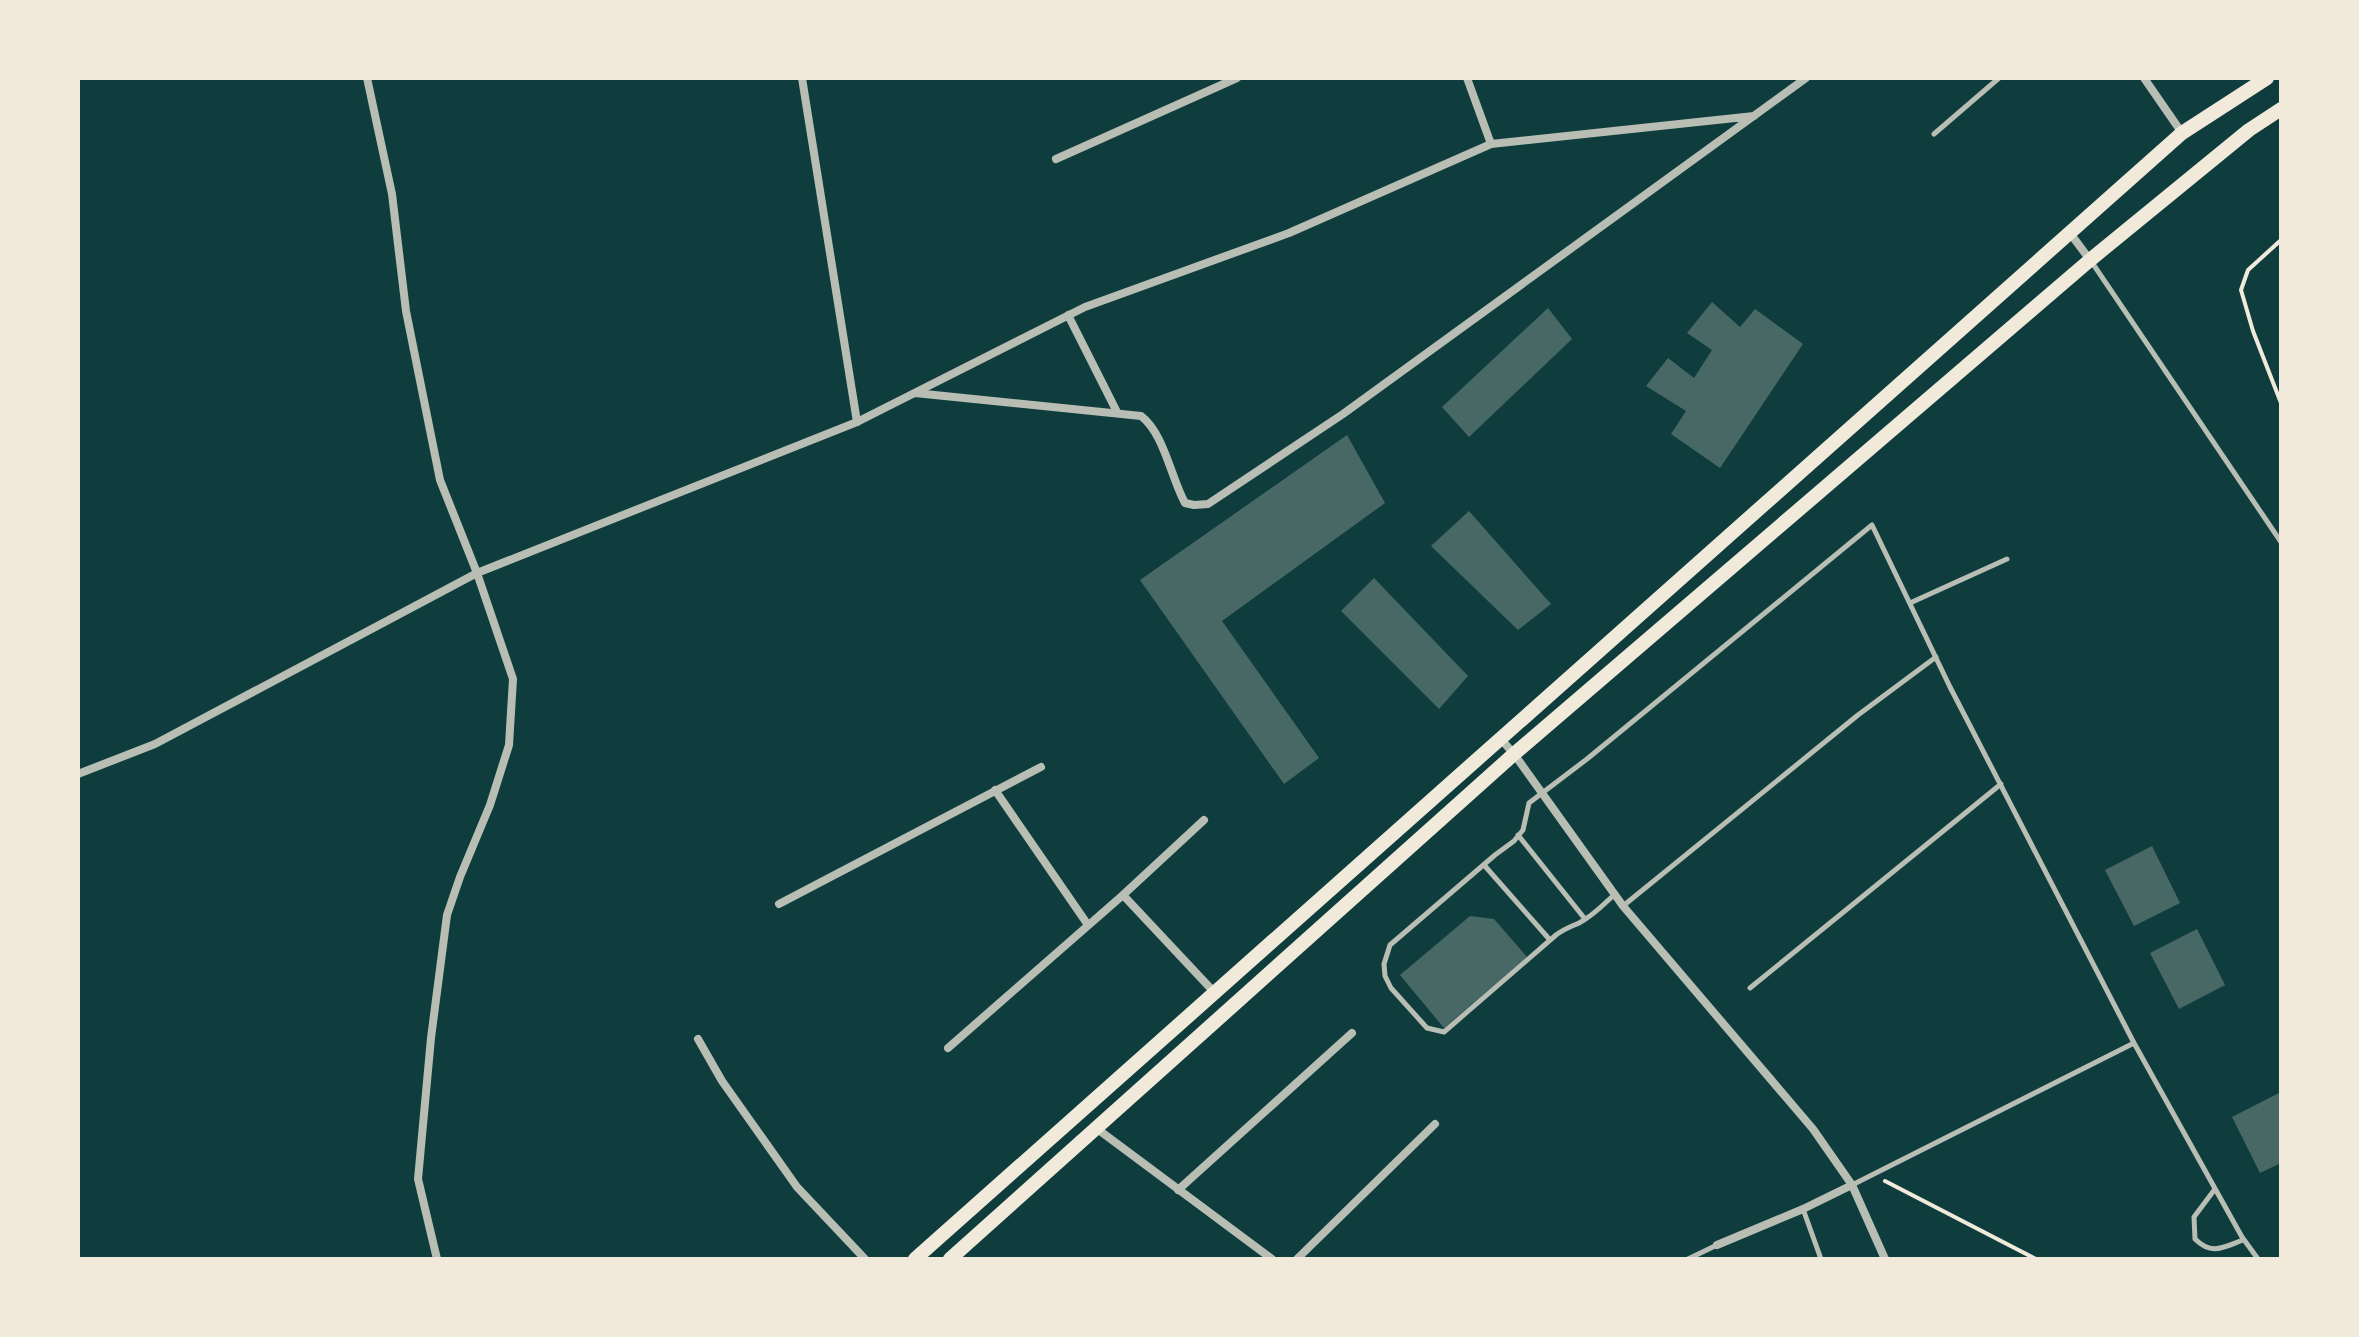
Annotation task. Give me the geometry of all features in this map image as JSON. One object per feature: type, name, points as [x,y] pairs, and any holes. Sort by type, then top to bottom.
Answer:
[{"type":"main road","points":[[915,1259],[2182,133],[2267,78]]},
{"type":"main road","points":[[950,1259],[1514,754],[2090,260],[2249,130],[2281,109]]},
{"type":"street","points":[[367,78],[392,194],[406,311],[440,480],[477,573],[513,679],[509,745],[490,805],[447,915],[431,1038],[418,1179],[437,1259]]},
{"type":"street","points":[[802,78],[857,422]]},
{"type":"street","points":[[1056,159],[1237,78]]},
{"type":"street","points":[[1467,78],[1491,144]]},
{"type":"street","points":[[914,393],[1141,416],[1149,422],[1185,503],[1208,504],[1343,414],[1806,78]]},
{"type":"street","points":[[2144,78],[2182,133]]},
{"type":"street","points":[[78,774],[155,744],[477,573],[857,422],[1068,315],[1289,233],[1491,144],[1754,116]]},
{"type":"street","points":[[2070,233],[2090,260]]},
{"type":"street","points":[[1068,315],[1117,412]]},
{"type":"street","points":[[1500,738],[1623,906],[1813,1129],[1852,1185],[1885,1259]]},
{"type":"street","points":[[779,904],[1041,767]]},
{"type":"street","points":[[995,790],[1088,925]]},
{"type":"street","points":[[948,1048],[1204,820]]},
{"type":"street","points":[[1123,895],[1214,992]]},
{"type":"street","points":[[1178,1190],[1352,1033]]},
{"type":"street","points":[[698,1039],[722,1081],[797,1187],[865,1259]]},
{"type":"street","points":[[1297,1259],[1435,1124]]},
{"type":"street","points":[[1096,1128],[1272,1259]]},
{"type":"street","points":[[1717,1245],[1852,1185]]},
{"type":"lane","points":[[1934,134],[1999,78]]},
{"type":"lane","points":[[2090,260],[2281,542]]},
{"type":"lane","points":[[1615,894],[1585,919],[1567,926],[1444,1032],[1427,1028],[1391,988],[1385,976],[1386,954],[1390,945],[1523,830],[1529,803],[1872,525],[1936,657],[2134,1043],[2244,1240],[2258,1259]]},
{"type":"lane","points":[[1910,603],[2007,559]]},
{"type":"lane","points":[[1623,906],[1858,715],[1936,657]]},
{"type":"lane","points":[[1750,988],[2001,784]]},
{"type":"lane","points":[[1518,835],[1585,919]]},
{"type":"lane","points":[[1484,865],[1550,940]]},
{"type":"lane","points":[[1852,1185],[2134,1043]]},
{"type":"lane","points":[[2215,1189],[2194,1217],[2195,1239],[2212,1250],[2244,1240]]},
{"type":"lane","points":[[1803,1209],[1821,1259]]},
{"type":"lane","points":[[1688,1259],[1717,1245]]},
{"type":"path","points":[[2281,240],[2248,270],[2241,290],[2281,403]]},
{"type":"path","points":[[1872,1174],[2036,1259]]},
{"type":"building","points":[[1712,302],[1740,327],[1755,309],[1803,344],[1720,468],[1671,434],[1686,411],[1646,386],[1668,358],[1694,378],[1712,350],[1687,333]]},
{"type":"building","points":[[1548,308],[1572,339],[1469,437],[1442,407]]},
{"type":"building","points":[[1347,435],[1385,503],[1222,621],[1319,758],[1284,784],[1140,580]]},
{"type":"building","points":[[1469,511],[1551,604],[1518,630],[1431,546]]},
{"type":"building","points":[[1374,578],[1468,676],[1439,709],[1341,611]]},
{"type":"building","points":[[2152,846],[2180,903],[2134,926],[2105,870]]},
{"type":"building","points":[[1470,916],[1494,919],[1527,957],[1444,1028],[1400,975]]},
{"type":"building","points":[[2197,929],[2225,985],[2179,1009],[2150,953]]},
{"type":"building","points":[[2279,1093],[2281,1163],[2260,1173],[2232,1117]]}]
